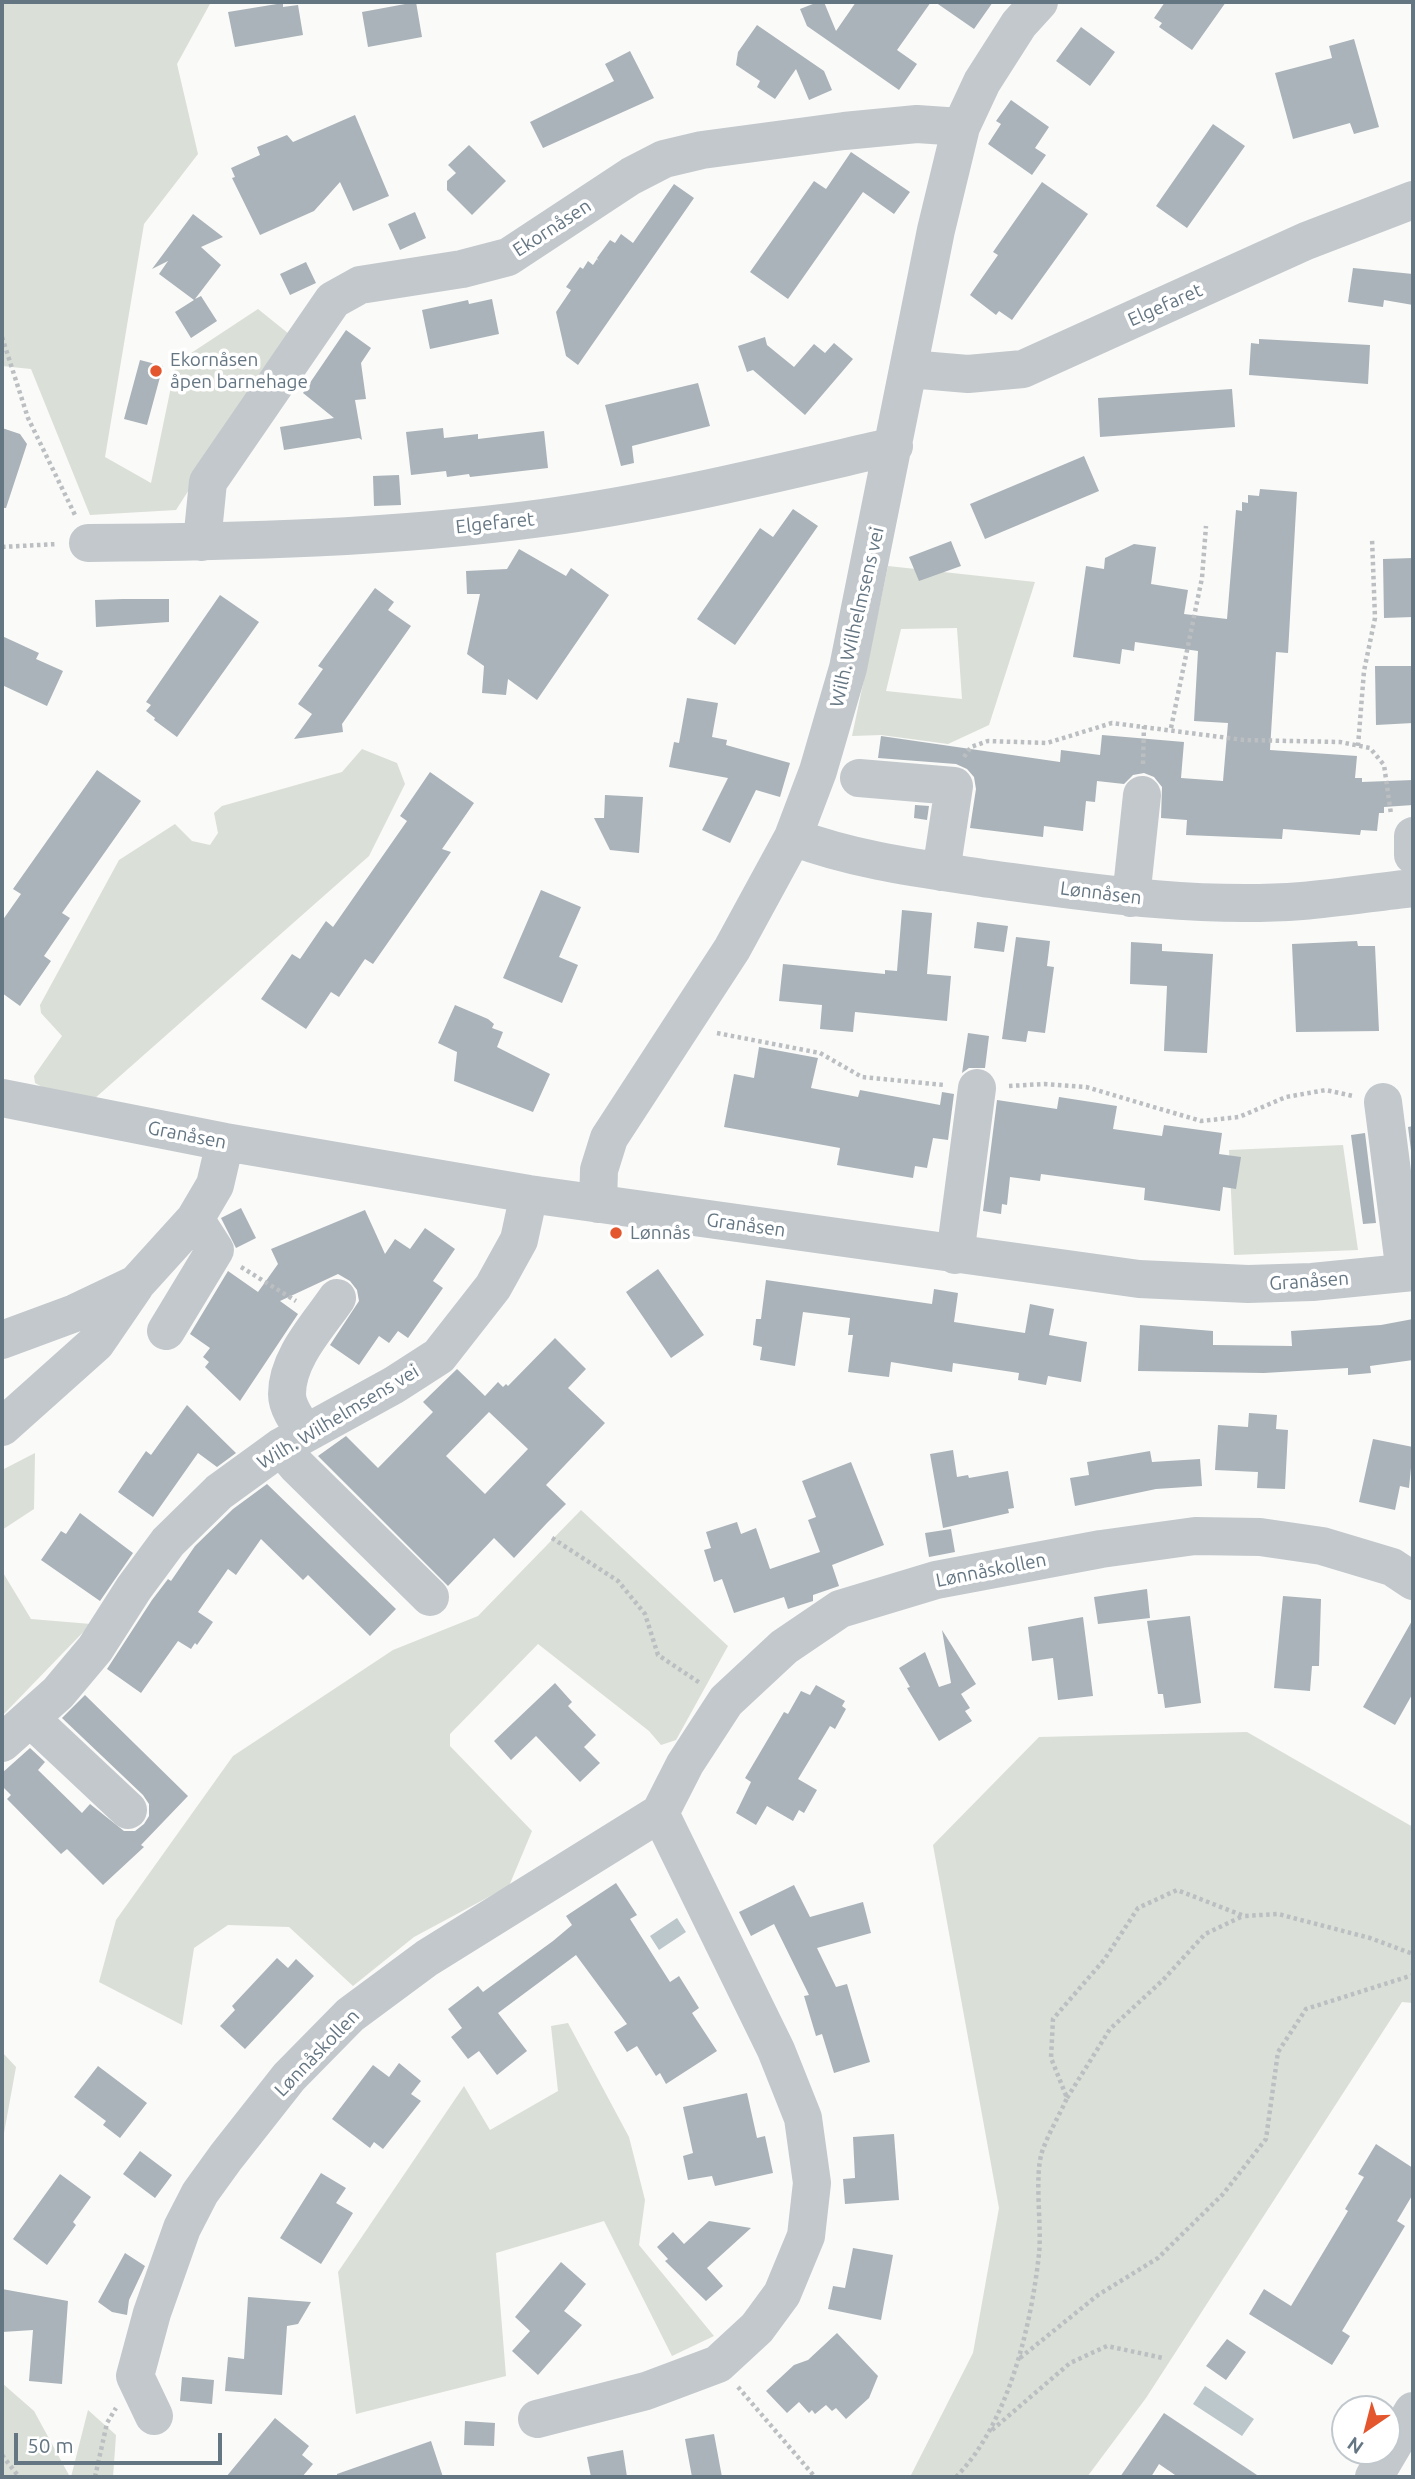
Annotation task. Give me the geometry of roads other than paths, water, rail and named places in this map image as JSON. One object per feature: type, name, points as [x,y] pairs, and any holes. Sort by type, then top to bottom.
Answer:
[{"type":"street","name":"Wilh. Wilhelmsens vei","points":[[598,1203],[599,1170],[609,1138],[732,949],[793,837],[818,771],[848,668],[936,230],[961,127],[982,82],[1019,24],[1039,2]]},
{"type":"street","name":"Ekornåsen","points":[[202,542],[208,482],[333,300],[360,285],[462,269],[508,257],[631,176],[664,159],[702,150],[844,131],[917,124],[961,127]]},
{"type":"street","name":"Elgefaret","points":[[909,369],[968,374],[1023,369],[1306,241],[1413,200]]},
{"type":"street","name":"Elgefaret","points":[[88,542],[202,542],[413,532],[543,518],[680,496],[894,446]]},
{"type":"street","points":[[859,778],[954,786],[942,872]]},
{"type":"street","points":[[1131,898],[1142,794]]},
{"type":"street","name":"Lønnåsen","points":[[793,837],[836,853],[942,872],[1131,898],[1205,902],[1301,901],[1413,888]]},
{"type":"street","points":[[955,1255],[977,1088]]},
{"type":"street","name":"Granåsen","points":[[2,1098],[225,1142],[529,1194],[1139,1279],[1234,1284],[1312,1282],[1409,1272]]},
{"type":"street","points":[[1383,1102],[1409,1272]]},
{"type":"street","points":[[2,1427],[96,1343],[136,1284],[194,1219],[215,1185],[225,1142]]},
{"type":"street","name":"Wilh. Wilhelmsens vei","points":[[10,1733],[96,1649],[134,1588],[168,1542],[219,1492],[293,1440],[394,1385],[439,1356],[493,1287],[519,1240],[529,1194]]},
{"type":"street","points":[[166,1331],[215,1250],[194,1219]]},
{"type":"street","points":[[2,1340],[75,1313],[136,1284]]},
{"type":"street","points":[[330,1308],[297,1355],[287,1394],[292,1412],[297,1466],[430,1597]]},
{"type":"street","name":"Lønnåskollen","points":[[154,2416],[135,2376],[152,2313],[188,2217],[226,2157],[289,2077],[351,2015],[427,1958],[660,1813],[685,1765],[726,1701],[784,1647],[840,1609],[936,1580],[1101,1549],[1195,1536],[1260,1538],[1322,1546],[1392,1567],[1413,1581]]},
{"type":"street","points":[[10,1733],[128,1810]]},
{"type":"street","points":[[537,2418],[646,2391],[719,2364],[757,2328],[782,2294],[806,2236],[812,2183],[803,2118],[776,2050],[660,1813]]},
{"type":"street","points":[[1374,2477],[1413,2411]]},
{"type":"place","name":"Ekornåsen åpen barnehage","points":[[156,371]]},
{"type":"place","name":"Lønnås","points":[[616,1233]]}]
